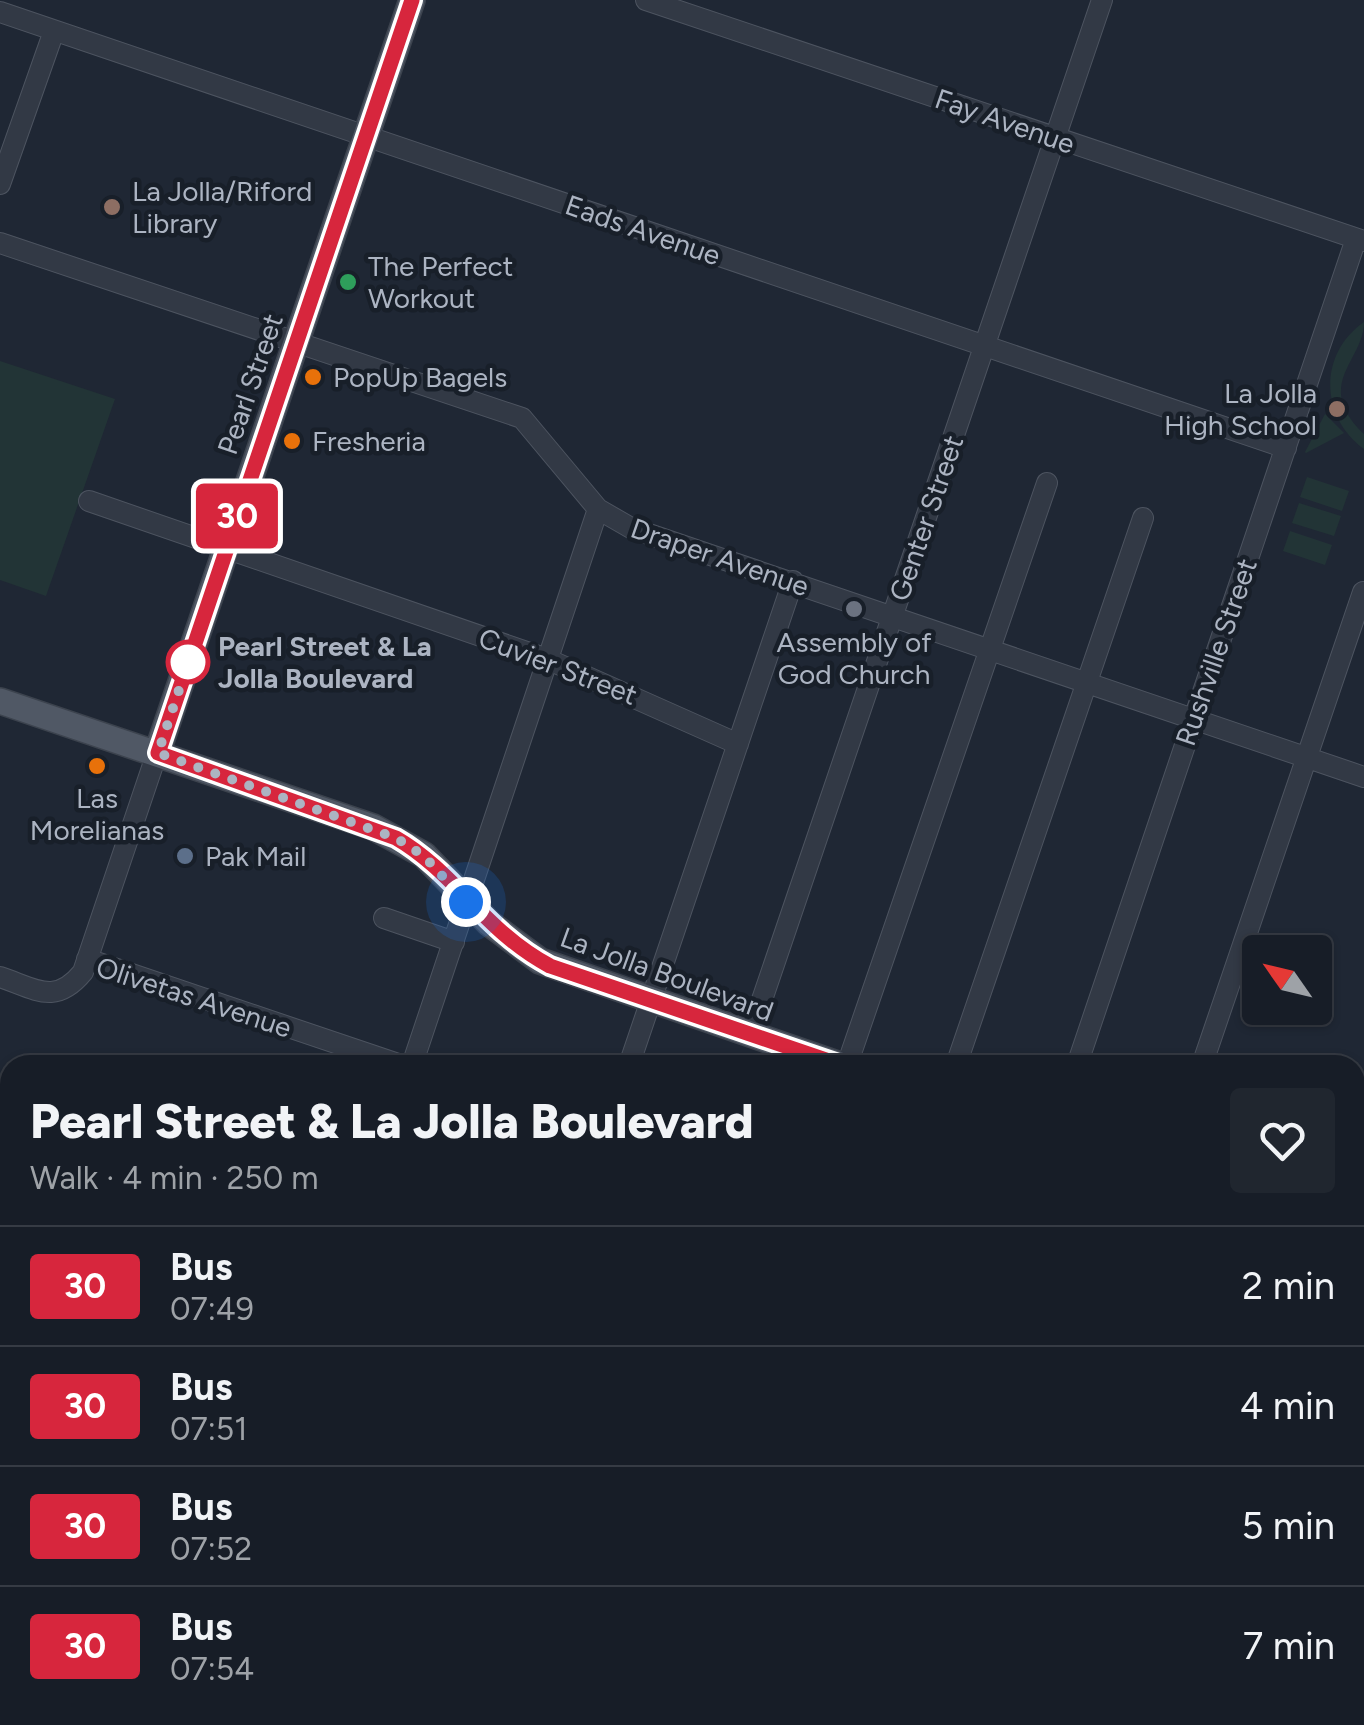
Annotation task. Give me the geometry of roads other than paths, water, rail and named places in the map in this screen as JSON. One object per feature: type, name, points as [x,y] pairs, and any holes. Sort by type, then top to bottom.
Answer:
[{"type":"main road","name":"Pearl Street","points":[[158,753],[412,0]]},
{"type":"main road","name":"La Jolla Boulevard","points":[[0,701],[396,838],[424,856],[466,902],[531,956],[807,1055]]},
{"type":"street","name":"Fay Avenue","points":[[646,0],[1360,240]]},
{"type":"street","name":"Genter Street","points":[[750,1036],[1103,4]]},
{"type":"street","name":"Eads Avenue","points":[[0,12],[1286,448]]},
{"type":"street","points":[[0,184],[54,31]]},
{"type":"street","name":"Rushville Street","points":[[1080,1055],[1360,240]]},
{"type":"street","name":"Draper Avenue","points":[[0,242],[522,418],[598,509],[631,528],[1364,777]]},
{"type":"street","points":[[837,1055],[1046,484]]},
{"type":"street","name":"Cuvier Street","points":[[89,502],[547,659],[738,744]]},
{"type":"street","points":[[412,1055],[454,942],[598,509]]},
{"type":"street","points":[[959,1055],[1143,518]]},
{"type":"street","points":[[632,1055],[794,581]]},
{"type":"street","points":[[1205,1055],[1363,592]]},
{"type":"street","name":"Pearl Street","points":[[87,958],[158,753]]},
{"type":"street","points":[[384,918],[454,942]]},
{"type":"street","name":"Olivetas Avenue","points":[[0,977],[56,993],[72,986],[87,958],[391,1055]]},
{"type":"place","name":"La Jolla/Riford Library","points":[[112,207]]},
{"type":"place","name":"The Perfect Workout","points":[[348,282]]},
{"type":"place","name":"PopUp Bagels","points":[[313,377]]},
{"type":"place","name":"La Jolla High School","points":[[1337,409]]},
{"type":"place","name":"Fresheria","points":[[292,441]]},
{"type":"place","name":"Assembly of God Church","points":[[854,609]]},
{"type":"place","name":"Pearl Street & La Jolla Boulevard","points":[[188,662]]},
{"type":"place","name":"Las Morelianas","points":[[97,766]]},
{"type":"place","name":"Pak Mail","points":[[185,856]]}]
